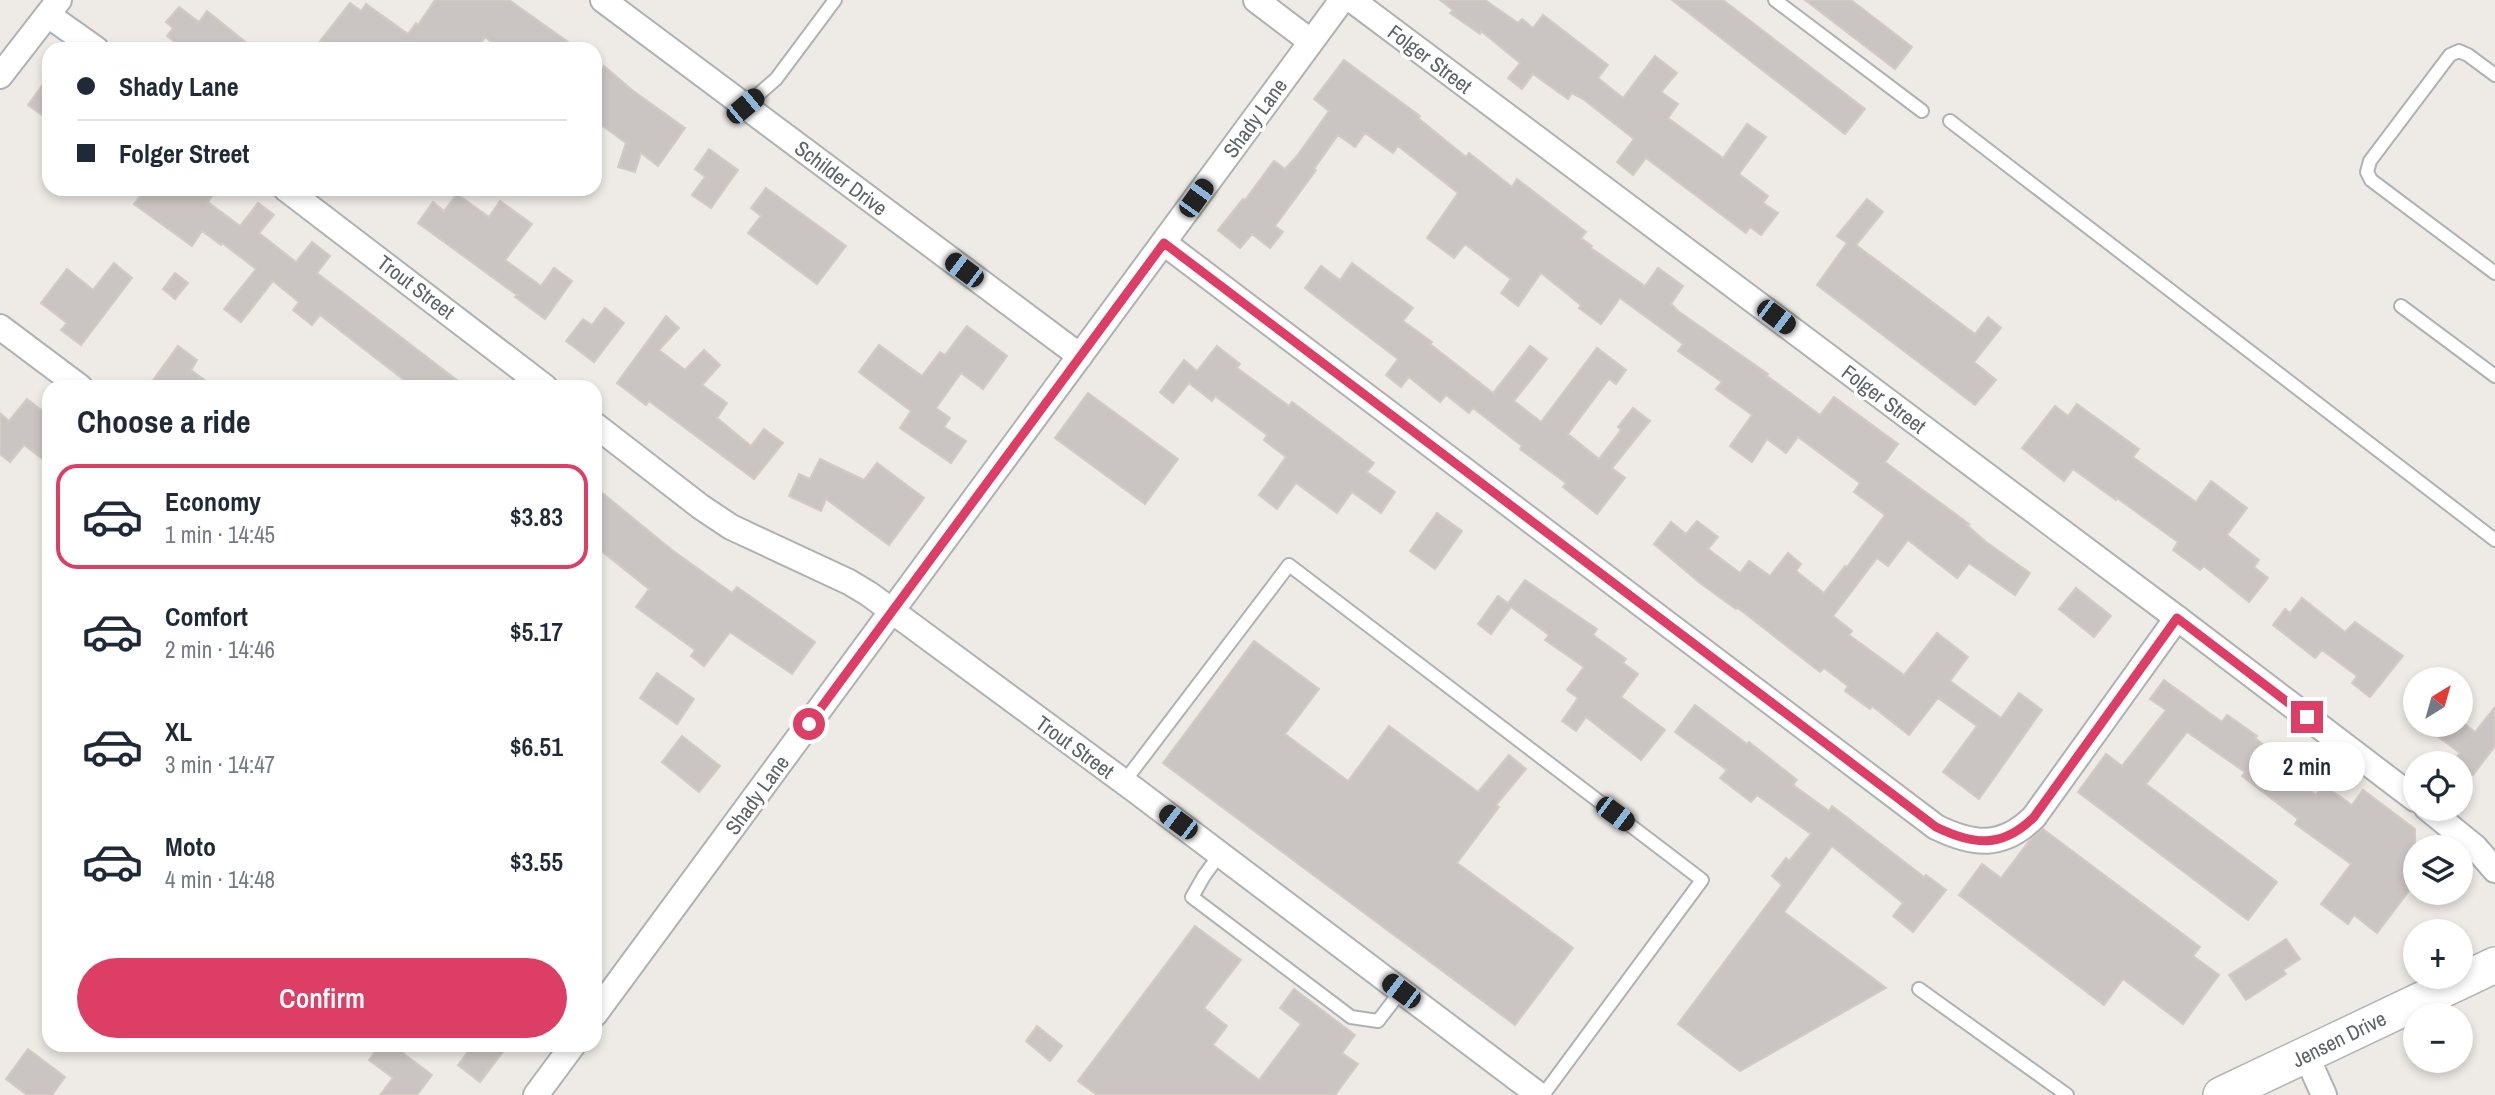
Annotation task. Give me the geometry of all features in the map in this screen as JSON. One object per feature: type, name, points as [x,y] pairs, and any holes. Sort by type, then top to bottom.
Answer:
[{"type":"main road","name":"Jensen Drive","points":[[2221,1095],[2495,965]]},
{"type":"street","name":"Schilder Drive","points":[[603,0],[1080,356]]},
{"type":"street","points":[[1256,0],[1310,41]]},
{"type":"street","name":"Shady Lane","points":[[602,1005],[1342,0]]},
{"type":"street","name":"Folger Street","points":[[1352,0],[2177,618],[2403,791]]},
{"type":"street","points":[[0,76],[53,7],[89,42]]},
{"type":"street","name":"Trout Street","points":[[295,196],[536,380]]},
{"type":"street","points":[[1164,243],[1936,827],[1956,837],[1991,841],[2021,830],[2177,618]]},
{"type":"street","points":[[0,327],[71,380]]},
{"type":"street","name":"Trout Street","points":[[602,430],[731,527],[849,582],[892,612],[1124,782],[1541,1095]]},
{"type":"street","points":[[2443,821],[2474,847],[2495,870]]},
{"type":"street","points":[[536,1095],[568,1052]]},
{"type":"street","points":[[2306,1055],[2325,1095]]},
{"type":"lane","points":[[745,106],[776,79],[835,0]]},
{"type":"lane","points":[[1775,0],[1922,111]]},
{"type":"lane","points":[[2495,75],[2468,55],[2459,51],[2450,55],[2370,161],[2367,172],[2371,180],[2495,273]]},
{"type":"lane","points":[[1950,121],[2495,540]]},
{"type":"lane","points":[[2401,306],[2495,376]]},
{"type":"lane","points":[[1124,782],[1289,565],[1702,880],[1541,1095]]},
{"type":"lane","points":[[1220,854],[1203,876],[1192,897],[1213,913],[1351,1017],[1378,1021],[1401,991]]},
{"type":"lane","points":[[1919,989],[2067,1095]]},
{"type":"building","points":[[435,0],[509,0],[568,42],[492,42],[485,37],[482,42],[319,42],[350,3],[361,11],[366,4],[408,34],[416,23],[418,25]]},
{"type":"building","points":[[1440,0],[1485,0],[1518,23],[1522,19],[1533,28],[1543,15],[1608,65],[1598,78],[1623,98],[1655,56],[1677,73],[1661,92],[1678,104],[1668,118],[1723,158],[1747,124],[1766,137],[1739,174],[1768,196],[1763,203],[1778,213],[1761,235],[1750,227],[1746,233],[1646,158],[1633,175],[1617,162],[1634,139],[1583,99],[1572,93],[1568,99],[1533,74],[1522,89],[1508,78],[1520,63],[1481,31],[1480,34],[1450,13],[1453,10]]},
{"type":"building","points":[[1672,0],[1723,0],[1865,109],[1845,134]]},
{"type":"building","points":[[1805,0],[1851,0],[1912,47],[1895,69]]},
{"type":"building","points":[[179,7],[199,22],[207,11],[245,42],[175,42],[167,36],[173,28],[166,22]]},
{"type":"building","points":[[1344,60],[1420,116],[1418,118],[1466,157],[1469,153],[1512,187],[1517,179],[1586,232],[1581,238],[1592,246],[1591,248],[1645,286],[1658,268],[1683,286],[1671,304],[1678,311],[1768,374],[1767,376],[1820,415],[1834,397],[1898,444],[1885,462],[1969,524],[1967,525],[1986,542],[2030,573],[2015,595],[1969,563],[1957,578],[1908,540],[1888,566],[1877,558],[1833,616],[1852,631],[1849,635],[1904,675],[1937,633],[1968,657],[1950,681],[2001,718],[2019,693],[2042,710],[1979,799],[1943,772],[1977,726],[1938,698],[1909,735],[1872,706],[1870,709],[1845,691],[1848,686],[1824,668],[1820,672],[1738,608],[1700,583],[1654,544],[1671,522],[1686,534],[1697,521],[1718,537],[1708,549],[1740,573],[1749,561],[1770,576],[1788,553],[1801,564],[1796,571],[1824,593],[1845,566],[1847,567],[1885,515],[1854,492],[1860,483],[1798,437],[1786,453],[1767,439],[1752,462],[1730,446],[1752,415],[1716,389],[1722,382],[1678,351],[1683,344],[1620,298],[1601,324],[1541,273],[1518,306],[1501,293],[1511,279],[1465,244],[1454,258],[1427,238],[1458,193],[1398,146],[1393,153],[1365,133],[1355,147],[1338,135],[1275,226],[1283,232],[1270,248],[1252,234],[1240,248],[1218,230],[1274,161],[1285,169],[1297,156],[1329,111],[1314,99]]},
{"type":"building","points":[[604,66],[685,128],[658,166],[641,153],[635,172],[618,167],[626,143],[602,125]]},
{"type":"building","points":[[42,86],[42,115],[28,105]]},
{"type":"building","points":[[709,149],[738,170],[711,208],[692,195],[705,177],[695,169]]},
{"type":"building","points":[[766,188],[846,246],[817,284],[748,233],[761,216],[751,208]]},
{"type":"building","points":[[140,196],[212,196],[208,202],[240,226],[258,203],[274,215],[259,233],[296,262],[312,242],[330,256],[317,273],[457,380],[404,380],[320,315],[312,325],[293,310],[299,302],[273,281],[241,322],[224,309],[256,269],[202,231],[192,246],[134,204]]},
{"type":"building","points":[[455,196],[460,196],[489,217],[500,201],[532,224],[505,260],[541,286],[554,268],[572,281],[545,319],[515,297],[517,295],[418,223],[433,202],[444,211]]},
{"type":"building","points":[[1867,199],[1883,212],[1856,245],[1975,334],[1988,317],[2001,328],[1974,362],[1996,380],[1975,405],[1817,285],[1847,243],[1837,236]]},
{"type":"building","points":[[114,263],[132,278],[81,345],[61,330],[67,323],[41,303],[67,269],[93,290]]},
{"type":"building","points":[[1352,263],[1413,308],[1403,321],[1493,393],[1530,346],[1547,359],[1514,401],[1541,422],[1597,348],[1626,370],[1616,384],[1609,379],[1568,434],[1599,459],[1621,430],[1618,427],[1633,408],[1650,421],[1612,468],[1625,478],[1597,514],[1563,487],[1566,483],[1520,449],[1522,446],[1473,408],[1469,413],[1446,395],[1440,402],[1409,377],[1401,387],[1386,375],[1398,359],[1305,288],[1321,266],[1340,280]]},
{"type":"building","points":[[175,273],[188,283],[175,299],[163,289]]},
{"type":"building","points":[[605,308],[624,323],[594,362],[566,341],[583,319],[592,325]]},
{"type":"building","points":[[666,316],[679,328],[659,350],[685,370],[704,350],[720,365],[702,385],[727,403],[717,418],[751,446],[764,429],[783,443],[754,479],[649,401],[646,405],[617,383]]},
{"type":"building","points":[[967,326],[1007,356],[983,389],[961,373],[936,408],[950,418],[944,427],[966,441],[951,463],[900,428],[911,411],[859,372],[879,345],[922,376],[940,352],[945,355]]},
{"type":"building","points":[[178,346],[197,360],[191,370],[205,380],[153,380]]},
{"type":"building","points":[[1217,346],[1240,364],[1237,368],[1289,406],[1292,402],[1374,463],[1367,472],[1395,492],[1381,513],[1352,492],[1337,513],[1296,483],[1277,509],[1259,495],[1286,457],[1264,440],[1267,435],[1215,396],[1212,401],[1189,383],[1173,403],[1160,392],[1184,360],[1197,371]]},
{"type":"building","points":[[1088,393],[1178,459],[1145,504],[1055,438]]},
{"type":"building","points":[[27,399],[42,411],[42,459],[24,445],[10,462],[0,454],[0,413],[9,421]]},
{"type":"building","points":[[2077,404],[2139,449],[2133,457],[2196,502],[2211,481],[2247,508],[2227,535],[2259,560],[2254,567],[2268,578],[2249,602],[2204,566],[2200,570],[2173,550],[2178,542],[2117,498],[2116,500],[2073,469],[2064,481],[2022,448],[2055,406],[2068,416]]},
{"type":"building","points":[[820,459],[864,480],[877,463],[924,498],[889,545],[826,499],[821,511],[789,496],[799,474],[810,479]]},
{"type":"building","points":[[602,493],[672,550],[732,593],[737,587],[815,642],[792,674],[730,632],[704,666],[691,656],[695,650],[636,607],[649,589],[602,552]]},
{"type":"building","points":[[1437,513],[1462,531],[1435,569],[1410,551]]},
{"type":"building","points":[[1525,580],[1597,629],[1593,635],[1626,659],[1623,663],[1638,674],[1621,697],[1665,730],[1641,760],[1586,717],[1576,731],[1562,721],[1578,698],[1567,690],[1584,667],[1545,640],[1549,635],[1511,607],[1491,634],[1478,624],[1498,596],[1508,603]]},
{"type":"building","points":[[2076,588],[2111,616],[2094,637],[2059,609]]},
{"type":"building","points":[[2302,598],[2345,632],[2355,622],[2403,656],[2370,697],[2352,683],[2357,676],[2322,650],[2315,658],[2273,625],[2285,609],[2290,613]]},
{"type":"building","points":[[1254,641],[1319,689],[1285,734],[1348,781],[1389,726],[1478,792],[1509,755],[1526,769],[1496,805],[1499,807],[1457,863],[1573,948],[1515,1025],[1163,763]]},
{"type":"building","points":[[657,673],[694,699],[677,724],[640,698]]},
{"type":"building","points":[[2164,680],[2222,722],[2227,715],[2257,736],[2255,738],[2288,764],[2284,770],[2316,795],[2323,785],[2352,805],[2363,790],[2415,829],[2415,835],[2403,835],[2403,899],[2377,933],[2354,915],[2348,924],[2321,904],[2351,864],[2295,824],[2298,819],[2242,776],[2245,772],[2187,732],[2146,784],[2277,882],[2248,920],[2078,792],[2106,754],[2122,766],[2166,710],[2150,699]]},
{"type":"building","points":[[1695,705],[1747,744],[1749,742],[1797,780],[1793,785],[1829,811],[1832,806],[1924,877],[1926,875],[1946,890],[1913,932],[1893,916],[1903,903],[1832,846],[1784,912],[1886,988],[1740,1071],[1678,1024],[1782,885],[1772,876],[1786,858],[1789,861],[1811,834],[1757,795],[1751,802],[1720,778],[1727,770],[1675,732]]},
{"type":"building","points":[[2495,707],[2495,746],[2473,775],[2473,751],[2457,751],[2438,737],[2473,737],[2473,730],[2475,732]]},
{"type":"building","points":[[682,736],[720,766],[699,792],[662,762]]},
{"type":"building","points":[[2043,829],[2200,947],[2193,956],[2219,975],[2183,1024],[2123,979],[2104,1005],[1959,895],[1982,864],[2001,878],[2030,840]]},
{"type":"building","points":[[1195,926],[1241,960],[1204,1008],[1227,1026],[1213,1045],[1259,1080],[1301,1024],[1280,1008],[1294,989],[1355,1035],[1342,1053],[1358,1064],[1335,1095],[1097,1095],[1078,1081]]},
{"type":"building","points":[[2286,939],[2300,959],[2283,970],[2286,974],[2246,1000],[2229,975]]},
{"type":"building","points":[[1037,1026],[1062,1046],[1050,1061],[1026,1041]]},
{"type":"building","points":[[28,1049],[65,1077],[52,1095],[27,1095],[6,1079]]},
{"type":"building","points":[[375,1052],[401,1052],[432,1075],[417,1095],[380,1095],[393,1078],[369,1060]]},
{"type":"building","points":[[468,1052],[503,1052],[480,1082],[458,1065]]},
{"type":"route","points":[[809,724],[1164,243],[1936,827],[1956,837],[1991,841],[2021,830],[2034,817],[2177,618],[2307,717]]}]
